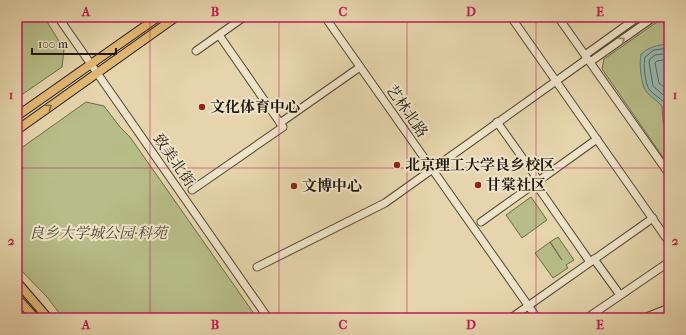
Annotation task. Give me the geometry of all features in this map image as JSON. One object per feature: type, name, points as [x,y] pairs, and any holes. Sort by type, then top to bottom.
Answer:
[{"type":"main road","points":[[17,116],[158,17]]},
{"type":"main road","points":[[17,130],[176,17]]},
{"type":"main road","points":[[17,282],[48,318]]},
{"type":"main road","points":[[17,298],[35,318]]},
{"type":"street","name":"致美北街","points":[[58,17],[268,318]]},
{"type":"street","points":[[196,51],[244,17]]},
{"type":"street","name":"艺林北路","points":[[325,17],[537,318]]},
{"type":"street","points":[[511,17],[669,242]]},
{"type":"street","points":[[558,17],[669,174]]},
{"type":"street","points":[[257,267],[384,203],[587,58],[638,17]]},
{"type":"street","points":[[587,58],[654,17]]},
{"type":"street","points":[[192,190],[283,127],[219,35]]},
{"type":"street","points":[[280,123],[360,67]]},
{"type":"street","points":[[497,122],[592,261],[620,295]]},
{"type":"street","points":[[480,222],[597,139]]},
{"type":"street","points":[[511,318],[653,218]]},
{"type":"street","points":[[587,318],[669,262]]},
{"type":"street","points":[[644,318],[669,308]]},
{"type":"green space","points":[[17,17],[44,17],[64,49],[62,67],[17,98]]},
{"type":"green space","points":[[664,17],[669,17],[669,166],[602,69],[604,59]]},
{"type":"green space","name":"良乡大学城公园·科苑","points":[[86,102],[104,106],[120,127],[130,137],[257,318],[63,318],[47,297],[17,266],[17,151]]},
{"type":"green space","points":[[531,197],[547,220],[522,238],[506,215]]},
{"type":"green space","points":[[558,237],[574,260],[566,265],[568,268],[553,278],[535,253]]},
{"type":"water","points":[[669,43],[669,131],[665,129],[662,106],[649,95],[644,88],[640,62],[641,54],[644,51]]},
{"type":"place","name":"文化体育中心","points":[[202,107]]},
{"type":"place","name":"北京理工大学良乡校区","points":[[397,165]]},
{"type":"place","name":"甘棠社区","points":[[478,185]]},
{"type":"place","name":"文博中心","points":[[294,186]]}]
